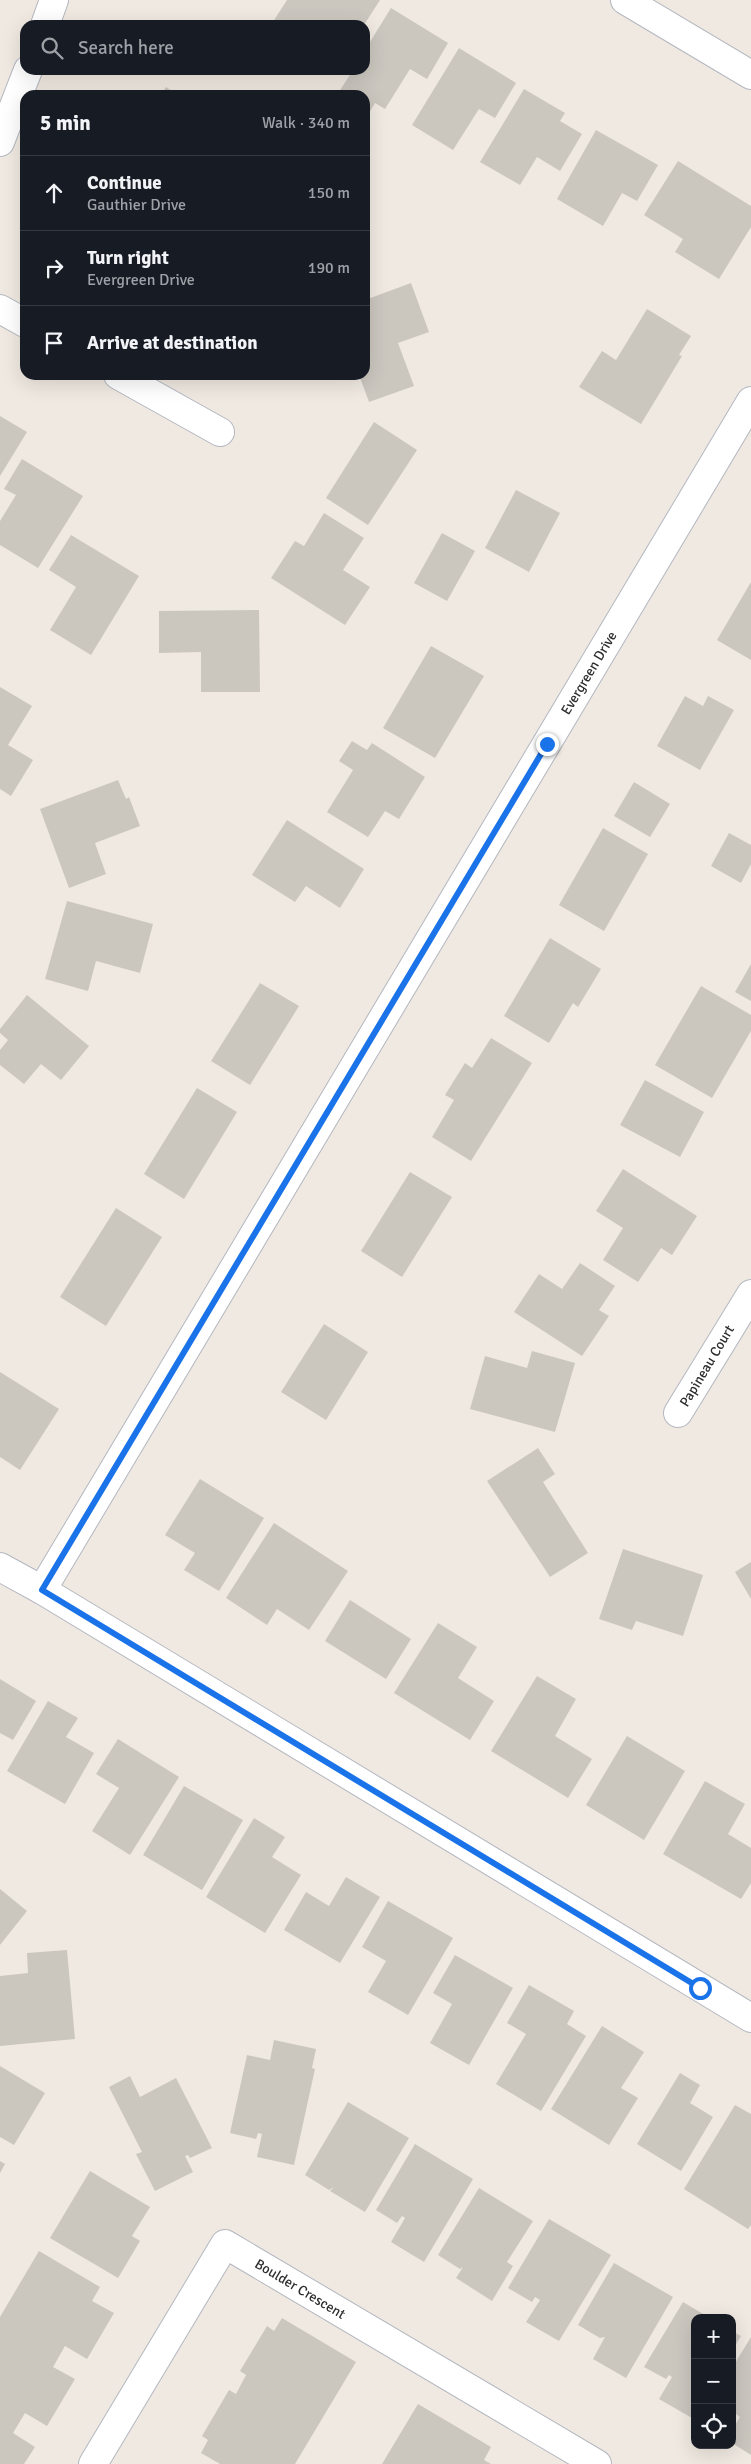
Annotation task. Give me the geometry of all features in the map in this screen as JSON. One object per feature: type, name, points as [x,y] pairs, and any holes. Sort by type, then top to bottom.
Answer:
[{"type":"street","points":[[47,20],[54,0]]},
{"type":"street","points":[[625,0],[751,75]]},
{"type":"street","points":[[20,90],[26,75]]},
{"type":"street","points":[[0,142],[20,91]]},
{"type":"street","points":[[0,308],[20,320]]},
{"type":"street","points":[[127,380],[220,432]]},
{"type":"street","name":"Evergreen Drive","points":[[42,1590],[751,401]]},
{"type":"street","name":"Papineau Court","points":[[678,1413],[751,1294]]},
{"type":"street","points":[[0,1567],[42,1590],[751,2018]]},
{"type":"street","name":"Boulder Crescent","points":[[93,2464],[225,2244],[566,2456],[597,2464]]},
{"type":"building","points":[[287,0],[380,0],[367,20],[274,20]]},
{"type":"building","points":[[391,8],[448,43],[427,79],[410,69],[385,109],[375,103],[370,112],[370,90],[340,90],[350,75],[370,75],[370,42]]},
{"type":"building","points":[[459,48],[516,83],[495,118],[479,109],[453,150],[412,125]]},
{"type":"building","points":[[524,89],[565,113],[560,121],[582,134],[560,171],[537,157],[520,185],[480,162]]},
{"type":"building","points":[[596,130],[658,165],[637,201],[622,193],[603,226],[557,199]]},
{"type":"building","points":[[678,161],[751,206],[751,227],[719,279],[675,252],[683,239],[644,215]]},
{"type":"building","points":[[411,283],[429,332],[398,343],[414,386],[369,402],[361,380],[370,380],[370,298]]},
{"type":"building","points":[[647,309],[691,336],[679,355],[682,356],[641,424],[579,387],[602,351],[616,360]]},
{"type":"building","points":[[0,416],[27,432],[0,476]]},
{"type":"building","points":[[374,422],[417,450],[368,525],[326,498]]},
{"type":"building","points":[[22,459],[83,496],[38,568],[0,545],[0,521],[16,495],[4,489]]},
{"type":"building","points":[[516,490],[560,513],[529,572],[485,548]]},
{"type":"building","points":[[324,513],[364,538],[343,570],[370,587],[345,625],[271,578],[295,541],[304,546]]},
{"type":"building","points":[[442,533],[475,551],[447,601],[414,583]]},
{"type":"building","points":[[71,535],[139,576],[91,655],[50,630],[76,587],[49,570]]},
{"type":"building","points":[[751,582],[751,660],[717,640]]},
{"type":"building","points":[[259,610],[260,692],[201,692],[201,652],[159,653],[159,611]]},
{"type":"building","points":[[431,646],[484,676],[435,758],[383,728]]},
{"type":"building","points":[[0,687],[32,706],[8,745],[33,760],[11,796],[0,789]]},
{"type":"building","points":[[685,696],[703,706],[708,696],[734,710],[700,770],[657,746]]},
{"type":"building","points":[[352,741],[367,750],[372,743],[425,777],[399,819],[385,811],[368,837],[327,812],[353,770],[339,761]]},
{"type":"building","points":[[118,780],[126,799],[129,797],[140,826],[95,843],[106,874],[69,888],[40,809]]},
{"type":"building","points":[[634,782],[670,804],[650,837],[614,816]]},
{"type":"building","points":[[287,820],[364,869],[340,908],[306,886],[295,902],[252,875]]},
{"type":"building","points":[[603,828],[648,854],[604,931],[559,905]]},
{"type":"building","points":[[729,833],[751,845],[751,864],[741,883],[711,866]]},
{"type":"building","points":[[67,901],[153,924],[140,973],[96,961],[88,991],[45,979]]},
{"type":"building","points":[[550,938],[601,969],[578,1007],[573,1003],[549,1043],[504,1016]]},
{"type":"building","points":[[751,964],[751,1001],[735,992]]},
{"type":"building","points":[[260,983],[299,1006],[250,1085],[211,1061]]},
{"type":"building","points":[[701,986],[751,1015],[751,1031],[712,1098],[655,1065]]},
{"type":"building","points":[[27,995],[89,1046],[61,1080],[41,1064],[24,1084],[0,1065],[0,1050],[8,1040],[0,1033],[0,1029]]},
{"type":"building","points":[[491,1038],[532,1063],[471,1161],[432,1137],[454,1100],[445,1095],[465,1063],[472,1068]]},
{"type":"building","points":[[645,1080],[704,1112],[680,1157],[620,1125]]},
{"type":"building","points":[[197,1088],[237,1112],[184,1199],[144,1174]]},
{"type":"building","points":[[623,1169],[697,1216],[672,1255],[661,1248],[638,1282],[603,1260],[623,1228],[596,1211]]},
{"type":"building","points":[[410,1172],[452,1197],[402,1277],[361,1251]]},
{"type":"building","points":[[116,1208],[162,1237],[106,1326],[60,1297]]},
{"type":"building","points":[[580,1263],[615,1286],[599,1310],[609,1316],[582,1356],[514,1312],[539,1274],[562,1289]]},
{"type":"building","points":[[324,1324],[368,1352],[326,1420],[281,1392]]},
{"type":"building","points":[[532,1351],[575,1363],[555,1432],[470,1409],[485,1356],[527,1368]]},
{"type":"building","points":[[0,1372],[59,1409],[20,1470],[0,1457]]},
{"type":"building","points":[[538,1448],[555,1474],[543,1482],[588,1553],[550,1577],[487,1481]]},
{"type":"building","points":[[200,1479],[264,1518],[219,1591],[184,1570],[195,1553],[165,1535]]},
{"type":"building","points":[[274,1523],[348,1571],[309,1630],[277,1609],[267,1625],[226,1598]]},
{"type":"building","points":[[623,1549],[703,1575],[683,1636],[636,1621],[632,1630],[599,1619]]},
{"type":"building","points":[[751,1562],[751,1599],[735,1572]]},
{"type":"building","points":[[350,1600],[411,1639],[386,1679],[325,1641]]},
{"type":"building","points":[[438,1623],[477,1647],[458,1678],[494,1701],[470,1740],[394,1693]]},
{"type":"building","points":[[537,1676],[576,1699],[555,1736],[592,1759],[568,1798],[491,1751]]},
{"type":"building","points":[[0,1679],[36,1701],[13,1740],[0,1733]]},
{"type":"building","points":[[48,1701],[78,1718],[66,1737],[94,1753],[65,1804],[7,1771]]},
{"type":"building","points":[[627,1736],[685,1771],[644,1840],[586,1805]]},
{"type":"building","points":[[118,1739],[179,1777],[130,1855],[92,1831],[119,1788],[96,1774]]},
{"type":"building","points":[[705,1781],[745,1804],[728,1834],[751,1848],[751,1883],[741,1899],[663,1854]]},
{"type":"building","points":[[184,1786],[243,1820],[202,1890],[143,1855]]},
{"type":"building","points":[[254,1818],[285,1837],[272,1857],[301,1875],[265,1933],[206,1897]]},
{"type":"building","points":[[346,1877],[380,1897],[340,1963],[284,1930],[306,1892],[329,1906]]},
{"type":"building","points":[[0,1889],[27,1911],[0,1945]]},
{"type":"building","points":[[388,1901],[453,1938],[408,2015],[368,1992],[386,1961],[362,1947]]},
{"type":"building","points":[[67,1950],[75,2039],[0,2046],[0,1976],[28,1973],[27,1953]]},
{"type":"building","points":[[455,1955],[513,1988],[469,2065],[430,2043],[452,2004],[433,1993]]},
{"type":"building","points":[[529,1985],[574,2011],[567,2024],[586,2036],[541,2111],[496,2084],[526,2034],[507,2023]]},
{"type":"building","points":[[602,2026],[644,2052],[621,2088],[638,2098],[609,2145],[551,2109]]},
{"type":"building","points":[[274,2040],[316,2049],[312,2068],[315,2069],[294,2165],[257,2157],[262,2134],[258,2133],[256,2139],[230,2133],[247,2055],[270,2060]]},
{"type":"building","points":[[0,2066],[45,2093],[14,2145],[0,2137]]},
{"type":"building","points":[[680,2073],[700,2085],[690,2103],[713,2117],[681,2171],[637,2144]]},
{"type":"building","points":[[130,2076],[140,2097],[176,2078],[212,2148],[190,2158],[188,2155],[185,2156],[193,2172],[155,2191],[136,2154],[142,2152],[109,2087]]},
{"type":"building","points":[[348,2102],[409,2138],[365,2212],[330,2191],[334,2187],[329,2190],[305,2175]]},
{"type":"building","points":[[735,2105],[751,2114],[751,2225],[748,2229],[684,2189]]},
{"type":"building","points":[[415,2144],[473,2179],[424,2262],[391,2242],[405,2218],[402,2216],[397,2223],[376,2210]]},
{"type":"building","points":[[0,2161],[5,2164],[0,2173]]},
{"type":"building","points":[[90,2171],[150,2207],[132,2236],[140,2241],[118,2278],[50,2238]]},
{"type":"building","points":[[479,2188],[533,2221],[507,2262],[513,2266],[492,2301],[456,2278],[463,2267],[460,2269],[438,2255]]},
{"type":"building","points":[[549,2219],[611,2255],[559,2341],[526,2322],[540,2300],[535,2297],[532,2302],[508,2288]]},
{"type":"building","points":[[39,2251],[100,2287],[92,2301],[114,2313],[87,2359],[65,2346],[53,2367],[75,2379],[47,2426],[25,2413],[13,2433],[35,2447],[24,2464],[0,2464],[0,2317]]},
{"type":"building","points":[[614,2263],[673,2297],[626,2378],[593,2359],[605,2337],[600,2338],[578,2325]]},
{"type":"building","points":[[683,2302],[703,2314],[691,2314],[691,2417],[659,2399],[672,2377],[669,2375],[666,2379],[644,2367]]},
{"type":"building","points":[[282,2318],[356,2362],[295,2464],[220,2464],[201,2453],[208,2440],[202,2436],[229,2390],[236,2394],[246,2375],[240,2371],[267,2326],[274,2331]]},
{"type":"building","points":[[736,2333],[741,2336],[736,2344]]},
{"type":"building","points":[[751,2337],[751,2455],[736,2446],[736,2424],[740,2417],[736,2414],[736,2361]]},
{"type":"building","points":[[418,2404],[491,2447],[484,2460],[491,2464],[382,2464]]},
{"type":"route","points":[[547,744],[42,1590],[700,1988]]}]
